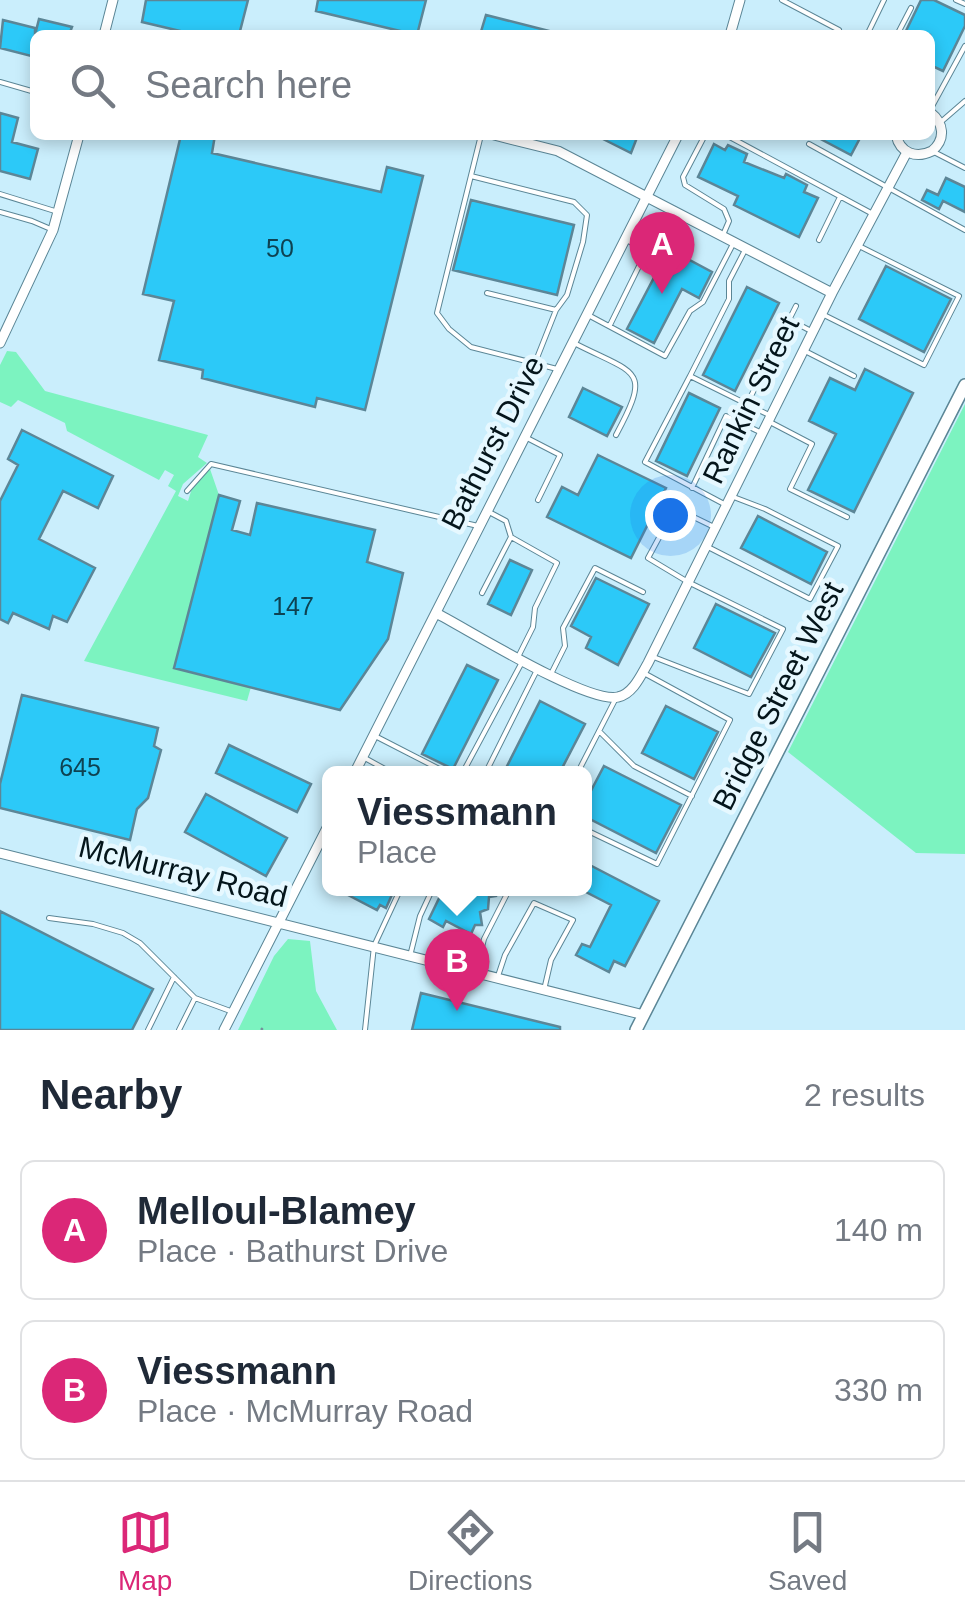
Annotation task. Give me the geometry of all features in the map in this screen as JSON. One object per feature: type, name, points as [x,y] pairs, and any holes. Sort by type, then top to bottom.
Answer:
[{"type":"street","points":[[105,30],[113,0]]},
{"type":"street","points":[[731,30],[740,0]]},
{"type":"street","points":[[899,140],[907,152],[932,152],[942,138],[935,117]]},
{"type":"street","points":[[0,343],[53,230],[78,140]]},
{"type":"street","points":[[514,140],[558,151],[832,293]]},
{"type":"street","name":"Bathurst Drive","points":[[358,766],[675,140]]},
{"type":"street","name":"Rankin Street","points":[[616,698],[626,694],[651,656],[832,293],[907,152]]},
{"type":"street","name":"Bridge Street West","points":[[636,1030],[965,384]]},
{"type":"street","points":[[436,613],[586,693],[616,698]]},
{"type":"street","points":[[224,1030],[322,838]]},
{"type":"street","name":"McMurray Road","points":[[0,853],[644,1015]]},
{"type":"lane","points":[[782,0],[838,30]]},
{"type":"lane","points":[[869,30],[884,0]]},
{"type":"lane","points":[[956,0],[965,4]]},
{"type":"lane","points":[[899,30],[911,8]]},
{"type":"lane","points":[[935,102],[965,46]]},
{"type":"lane","points":[[0,82],[30,91]]},
{"type":"lane","points":[[940,123],[964,104]]},
{"type":"lane","points":[[480,140],[437,312],[449,329],[471,347],[558,369]]},
{"type":"lane","points":[[702,140],[684,177],[684,185],[724,208],[729,221],[723,236]]},
{"type":"lane","points":[[736,140],[874,214]]},
{"type":"lane","points":[[809,144],[965,230]]},
{"type":"lane","points":[[932,152],[965,165]]},
{"type":"lane","points":[[471,176],[574,202],[587,215],[567,295],[556,310],[536,363]]},
{"type":"lane","points":[[0,194],[58,212]]},
{"type":"lane","points":[[818,240],[840,197]]},
{"type":"lane","points":[[0,212],[53,230]]},
{"type":"lane","points":[[609,326],[648,250],[624,239]]},
{"type":"lane","points":[[586,314],[665,356],[690,310],[703,302],[734,242]]},
{"type":"lane","points":[[822,314],[924,366],[959,296],[857,246]]},
{"type":"lane","points":[[706,546],[810,599],[838,546],[765,509],[692,488],[644,462],[729,299],[729,280],[746,248]]},
{"type":"lane","points":[[486,292],[556,310]]},
{"type":"lane","points":[[747,404],[796,306]]},
{"type":"lane","points":[[789,320],[813,332]]},
{"type":"lane","points":[[572,342],[626,369],[634,377],[638,387],[636,398],[616,435]]},
{"type":"lane","points":[[803,351],[854,376]]},
{"type":"lane","points":[[690,376],[747,404],[812,444],[790,489],[847,517]]},
{"type":"lane","points":[[692,488],[726,416],[762,433]]},
{"type":"lane","points":[[524,436],[560,456],[538,500]]},
{"type":"lane","points":[[186,491],[212,464],[479,526]]},
{"type":"lane","points":[[651,656],[749,694],[783,629],[648,558],[675,508],[715,528]]},
{"type":"lane","points":[[466,766],[521,658],[533,627],[535,608],[557,564],[511,537],[506,521],[487,511]]},
{"type":"lane","points":[[482,592],[511,537]]},
{"type":"lane","points":[[551,674],[565,646],[563,628],[595,568],[642,592]]},
{"type":"lane","points":[[489,766],[538,667]]},
{"type":"lane","points":[[592,833],[657,864],[730,720],[642,672]]},
{"type":"lane","points":[[581,766],[616,698]]},
{"type":"lane","points":[[599,731],[634,766],[692,796]]},
{"type":"lane","points":[[374,735],[433,766]]},
{"type":"lane","points":[[363,756],[380,766]]},
{"type":"lane","points":[[364,1030],[374,946],[397,896]]},
{"type":"lane","points":[[410,956],[429,896]]},
{"type":"lane","points":[[476,974],[484,938],[506,896]]},
{"type":"lane","points":[[497,978],[505,954],[534,903],[574,920],[551,960],[544,990]]},
{"type":"lane","points":[[49,918],[123,933],[140,943],[195,998],[232,1012]]},
{"type":"lane","points":[[148,1030],[174,977]]},
{"type":"lane","points":[[179,1030],[195,998]]},
{"type":"path","points":[[261,1030],[265,1026]]},
{"type":"green space","points":[[7,351],[16,352],[45,391],[208,435],[198,457],[207,463],[183,484],[178,496],[188,501],[193,485],[210,469],[219,495],[174,668],[251,687],[247,701],[84,661],[176,491],[168,486],[174,475],[165,470],[159,480],[67,431],[65,423],[18,400],[11,407],[0,402],[0,365]]},
{"type":"green space","points":[[965,404],[965,854],[916,853],[788,752]]},
{"type":"green space","points":[[288,939],[310,941],[316,991],[337,1030],[238,1030],[274,956]]},
{"type":"building","points":[[146,0],[248,0],[240,30],[176,30],[142,22]]},
{"type":"building","points":[[318,0],[426,0],[418,30],[396,30],[316,11]]},
{"type":"building","points":[[921,0],[934,0],[965,15],[965,26],[943,71],[935,67],[935,30],[906,30]]},
{"type":"building","points":[[486,15],[545,30],[482,30]]},
{"type":"building","points":[[39,19],[72,27],[71,30],[36,30]]},
{"type":"building","points":[[3,20],[35,28],[30,30],[30,56],[0,48]]},
{"type":"building","points":[[0,113],[18,118],[12,142],[38,149],[30,179],[0,171]]},
{"type":"building","points":[[180,140],[214,140],[212,153],[381,192],[387,167],[423,176],[365,410],[317,398],[315,407],[202,378],[203,370],[159,360],[174,301],[143,294]]},
{"type":"building","points":[[605,140],[636,140],[631,153]]},
{"type":"building","points":[[822,140],[859,140],[851,155]]},
{"type":"building","points":[[714,144],[725,150],[728,145],[747,154],[744,162],[784,178],[786,174],[807,185],[804,192],[818,198],[799,237],[734,205],[738,196],[698,177]]},
{"type":"building","points":[[946,178],[965,187],[965,212],[943,201],[939,209],[922,200],[927,190],[938,195]]},
{"type":"building","points":[[471,200],[574,225],[557,295],[453,270]]},
{"type":"building","points":[[669,249],[712,272],[699,298],[682,289],[654,343],[627,329]]},
{"type":"building","points":[[886,266],[951,299],[924,352],[859,319]]},
{"type":"building","points":[[747,287],[779,303],[735,391],[703,375]]},
{"type":"building","points":[[865,369],[913,393],[854,512],[808,490],[836,434],[809,421],[830,378],[855,390]]},
{"type":"building","points":[[583,388],[622,407],[607,436],[569,417]]},
{"type":"building","points":[[689,393],[720,408],[687,476],[656,461]]},
{"type":"building","points":[[22,430],[113,476],[98,508],[63,491],[39,539],[95,568],[67,622],[53,616],[49,629],[13,613],[8,623],[0,619],[0,501],[18,465],[8,459]]},
{"type":"building","points":[[598,455],[666,488],[631,558],[547,517],[562,487],[578,495]]},
{"type":"building","points":[[219,495],[240,501],[232,530],[250,535],[257,503],[375,530],[367,562],[403,573],[388,639],[340,710],[174,668]]},
{"type":"building","points":[[758,516],[827,552],[811,584],[741,548]]},
{"type":"building","points":[[510,560],[532,570],[511,615],[488,604]]},
{"type":"building","points":[[596,578],[649,604],[618,665],[586,648],[591,637],[571,626]]},
{"type":"building","points":[[716,604],[775,633],[751,677],[694,648]]},
{"type":"building","points":[[467,665],[498,680],[455,766],[422,754]]},
{"type":"building","points":[[22,695],[158,728],[154,746],[161,750],[148,798],[137,809],[130,840],[0,808],[0,784]]},
{"type":"building","points":[[540,701],[585,724],[563,766],[507,766]]},
{"type":"building","points":[[666,706],[718,732],[694,779],[642,753]]},
{"type":"building","points":[[229,745],[311,784],[297,812],[216,773]]},
{"type":"building","points":[[604,766],[681,805],[656,853],[592,820],[592,789]]},
{"type":"building","points":[[206,794],[287,838],[266,876],[185,832]]},
{"type":"building","points":[[592,866],[659,901],[625,966],[614,961],[609,972],[576,955],[582,944],[590,947],[611,905],[592,895]]},
{"type":"building","points":[[350,896],[391,896],[386,908],[380,905],[377,910]]},
{"type":"building","points":[[440,896],[496,896],[489,897],[488,909],[480,912],[482,925],[475,925],[471,934],[446,921],[443,927],[429,919]]},
{"type":"building","points":[[0,911],[153,989],[132,1030],[0,1030]]},
{"type":"building","points":[[421,993],[560,1027],[560,1030],[412,1030]]},
{"type":"place","name":"Melloul-Blamey","points":[[662,294]]},
{"type":"place","name":"Viessmann","points":[[457,1011]]}]
